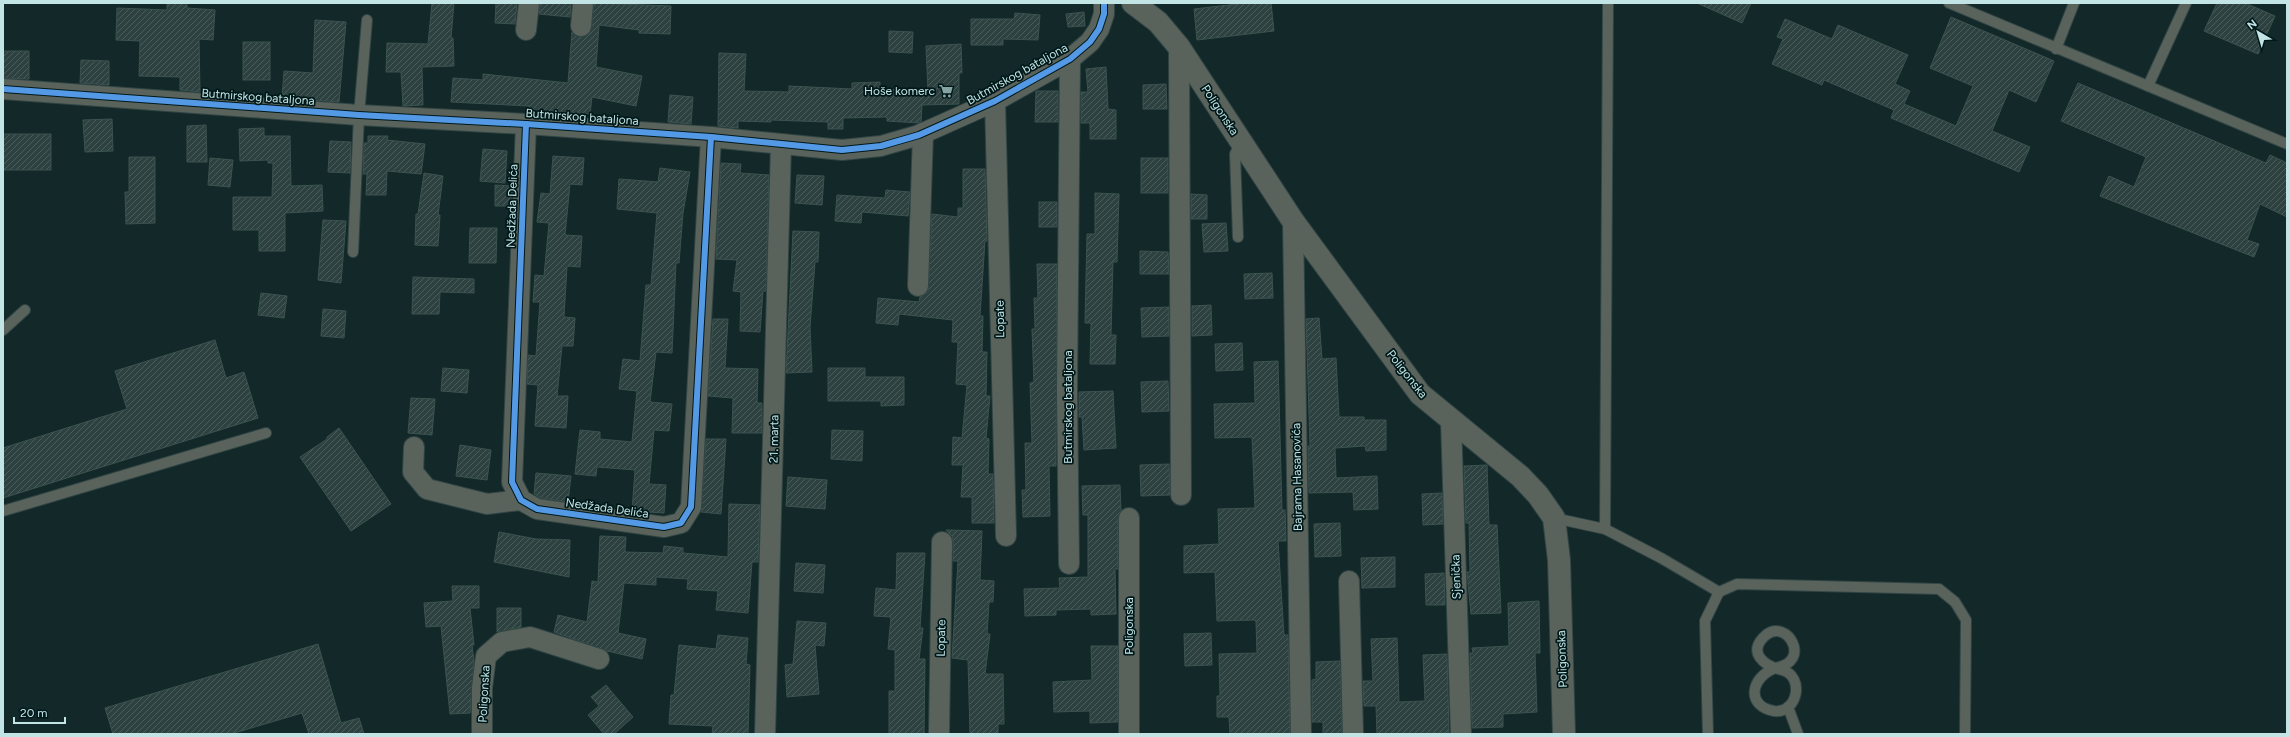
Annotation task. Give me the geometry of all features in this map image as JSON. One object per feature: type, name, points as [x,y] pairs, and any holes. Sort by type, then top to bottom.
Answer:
[{"type":"street","points":[[526,30],[530,3]]},
{"type":"street","points":[[581,26],[584,3]]},
{"type":"street","name":"Butmirskog bataljona","points":[[3,89],[359,115],[526,124],[711,137],[842,150],[881,146],[923,133],[995,101],[1070,59],[1090,42],[1099,29],[1104,14],[1104,3]]},
{"type":"street","name":"Poligonska","points":[[1133,3],[1154,12],[1179,47],[1293,221],[1420,394],[1451,421],[1520,476],[1538,495],[1554,518],[1559,560],[1564,734]]},
{"type":"street","points":[[1179,47],[1181,495]]},
{"type":"street","name":"Butmirskog bataljona","points":[[1069,564],[1067,390],[1070,59]]},
{"type":"street","name":"Lopate","points":[[995,101],[1006,536]]},
{"type":"street","name":"Nedžada Delića","points":[[526,124],[512,482],[521,500],[537,509],[664,527],[681,524],[691,508],[711,137]]},
{"type":"street","points":[[918,286],[923,133]]},
{"type":"street","name":"21. marta","points":[[765,734],[781,144]]},
{"type":"street","name":"Bajrama Hasanovića","points":[[1293,221],[1301,734]]},
{"type":"street","name":"Sjenička","points":[[1451,421],[1461,734]]},
{"type":"street","points":[[414,447],[413,472],[427,489],[487,504],[521,500]]},
{"type":"street","name":"Poligonska","points":[[1129,518],[1129,734]]},
{"type":"street","name":"Lopate","points":[[939,734],[942,542]]},
{"type":"street","points":[[1349,581],[1353,734]]},
{"type":"street","name":"Poligonska","points":[[482,734],[482,688],[486,656],[502,642],[530,637],[599,659]]},
{"type":"lane","points":[[1605,529],[1608,3]]},
{"type":"lane","points":[[1949,3],[1961,6],[2056,49],[2287,144]]},
{"type":"lane","points":[[2056,49],[2074,3]]},
{"type":"lane","points":[[2148,86],[2186,3]]},
{"type":"lane","points":[[353,252],[359,115],[367,20]]},
{"type":"lane","points":[[1238,237],[1235,154],[1241,142]]},
{"type":"lane","points":[[3,330],[25,310]]},
{"type":"lane","points":[[3,511],[266,433]]},
{"type":"lane","points":[[1554,518],[1605,529],[1661,558],[1719,592]]},
{"type":"lane","points":[[1708,734],[1705,621],[1719,592],[1737,584],[1939,589],[1955,602],[1966,620],[1965,734]]},
{"type":"lane","points":[[1775,668],[1785,671],[1793,678],[1797,689],[1795,699],[1788,707],[1777,711],[1766,709],[1758,702],[1754,691],[1757,680],[1764,672],[1775,668]]},
{"type":"lane","points":[[1788,707],[1798,734]]},
{"type":"building","points":[[167,3],[187,3],[187,8],[215,10],[213,40],[199,39],[200,92],[180,90],[180,77],[139,76],[140,41],[116,40],[117,8],[167,10]]},
{"type":"building","points":[[432,3],[454,3],[451,38],[453,38],[454,66],[422,67],[423,105],[403,106],[401,72],[386,72],[387,43],[428,44]]},
{"type":"building","points":[[496,3],[517,3],[515,24],[495,23]]},
{"type":"building","points":[[540,3],[571,3],[570,17],[539,14]]},
{"type":"building","points":[[594,3],[671,6],[670,34],[639,33],[639,30],[599,25],[596,67],[642,76],[636,106],[592,97],[590,114],[551,111],[551,114],[528,112],[529,106],[451,102],[453,78],[483,80],[483,74],[568,83],[572,32],[580,37],[590,33]]},
{"type":"building","points":[[1246,3],[1271,3],[1274,31],[1197,40],[1194,9]]},
{"type":"building","points":[[1697,3],[1751,3],[1742,23]]},
{"type":"building","points":[[2217,3],[2245,3],[2275,16],[2258,54],[2204,31]]},
{"type":"building","points":[[1084,12],[1085,26],[1068,27],[1066,14]]},
{"type":"building","points":[[1015,13],[1040,15],[1038,40],[1003,39],[1003,45],[971,45],[971,19],[1014,19]]},
{"type":"building","points":[[1951,17],[2054,61],[2036,102],[2009,90],[1992,131],[2030,147],[2019,172],[1891,118],[1894,110],[1824,80],[1822,85],[1772,64],[1783,39],[1777,37],[1785,19],[1832,39],[1838,25],[1908,55],[1895,84],[1910,91],[1904,104],[1956,126],[1973,86],[1930,68]]},
{"type":"building","points":[[315,20],[346,22],[339,102],[282,98],[284,71],[313,73]]},
{"type":"building","points":[[889,31],[913,32],[912,53],[889,52]]},
{"type":"building","points":[[243,42],[270,42],[270,80],[243,80]]},
{"type":"building","points":[[961,44],[962,73],[959,73],[959,104],[922,105],[921,122],[919,123],[887,121],[887,117],[843,118],[843,129],[828,129],[828,122],[771,120],[771,122],[738,121],[738,128],[718,126],[719,53],[746,54],[744,91],[789,92],[789,86],[852,89],[852,83],[880,82],[880,89],[928,91],[926,46]]},
{"type":"building","points":[[3,51],[29,51],[29,79],[3,78]]},
{"type":"building","points":[[81,60],[109,61],[109,85],[80,83]]},
{"type":"building","points":[[1106,67],[1108,109],[1116,110],[1116,139],[1090,139],[1090,123],[1081,123],[1081,92],[1088,92],[1086,69]]},
{"type":"building","points":[[2078,83],[2266,163],[2270,155],[2287,163],[2287,217],[2260,204],[2247,240],[2259,244],[2254,257],[2100,196],[2109,176],[2134,187],[2146,157],[2061,121]]},
{"type":"building","points":[[1166,84],[1167,109],[1143,109],[1143,85]]},
{"type":"building","points":[[1036,91],[1058,91],[1058,122],[1035,122]]},
{"type":"building","points":[[670,95],[693,97],[691,124],[668,122]]},
{"type":"building","points":[[112,119],[113,151],[85,152],[83,120]]},
{"type":"building","points":[[206,125],[207,162],[187,162],[187,126]]},
{"type":"building","points":[[264,128],[264,136],[290,136],[291,186],[322,185],[323,211],[285,213],[285,251],[259,251],[259,230],[233,230],[233,197],[272,197],[273,163],[268,163],[268,160],[240,161],[239,129]]},
{"type":"building","points":[[3,134],[51,134],[51,170],[3,170]]},
{"type":"building","points":[[368,136],[388,136],[387,140],[425,144],[421,174],[387,171],[386,195],[366,195],[367,174],[363,174],[364,143],[368,143]]},
{"type":"building","points":[[330,141],[351,142],[350,173],[328,172]]},
{"type":"building","points":[[483,149],[507,151],[505,183],[480,181]]},
{"type":"building","points":[[553,156],[584,158],[582,185],[570,184],[565,235],[582,236],[580,267],[567,266],[564,317],[575,318],[573,346],[562,346],[557,396],[568,396],[566,428],[535,426],[538,385],[527,384],[528,355],[536,356],[540,302],[533,302],[535,275],[544,276],[549,223],[537,222],[541,193],[550,194]]},
{"type":"building","points":[[129,157],[155,157],[155,223],[126,224],[125,192],[129,192]]},
{"type":"building","points":[[210,158],[233,160],[230,187],[208,185]]},
{"type":"building","points":[[1141,158],[1168,158],[1168,193],[1141,193]]},
{"type":"building","points":[[721,163],[741,164],[740,173],[769,175],[766,291],[763,291],[760,332],[740,331],[741,292],[733,291],[737,260],[716,259]]},
{"type":"building","points":[[660,168],[690,172],[683,213],[679,263],[676,263],[672,353],[656,352],[650,402],[672,404],[669,431],[654,430],[649,484],[666,485],[664,513],[632,511],[635,470],[597,467],[596,476],[575,474],[580,430],[600,432],[600,439],[632,442],[637,391],[619,389],[623,359],[640,361],[646,285],[651,285],[657,213],[617,209],[619,179],[658,182]]},
{"type":"building","points":[[963,169],[985,169],[987,241],[985,241],[980,316],[983,316],[982,352],[987,352],[986,396],[990,396],[986,438],[989,439],[988,474],[993,474],[994,523],[972,523],[972,497],[961,497],[963,465],[952,465],[953,437],[962,438],[967,385],[956,384],[958,342],[952,342],[953,320],[899,314],[898,325],[876,323],[878,298],[919,302],[920,297],[928,292],[932,214],[958,217],[958,208],[963,208]]},
{"type":"building","points":[[424,173],[443,176],[438,215],[440,215],[438,246],[415,245],[416,214],[418,214]]},
{"type":"building","points":[[797,175],[824,176],[822,205],[795,203]]},
{"type":"building","points":[[495,185],[512,186],[511,206],[495,206]]},
{"type":"building","points":[[886,190],[910,192],[908,216],[862,212],[861,223],[835,221],[837,195],[885,198]]},
{"type":"building","points":[[1095,193],[1119,194],[1117,262],[1113,262],[1111,335],[1116,335],[1115,364],[1090,364],[1091,323],[1085,323],[1087,234],[1095,234]]},
{"type":"building","points":[[1191,194],[1207,195],[1207,219],[1191,219]]},
{"type":"building","points":[[1039,202],[1057,202],[1057,227],[1039,227]]},
{"type":"building","points":[[323,220],[346,221],[341,283],[318,280]]},
{"type":"building","points":[[1226,223],[1228,251],[1204,252],[1202,224]]},
{"type":"building","points":[[470,228],[497,228],[496,263],[469,263]]},
{"type":"building","points":[[793,231],[819,232],[818,262],[815,262],[810,327],[812,372],[786,373]]},
{"type":"building","points":[[1140,251],[1168,252],[1169,274],[1140,274]]},
{"type":"building","points":[[1037,264],[1057,264],[1056,466],[1049,466],[1050,516],[1023,517],[1022,490],[1026,490],[1025,443],[1032,443],[1030,383],[1034,382],[1032,329],[1035,329],[1034,298],[1038,298]]},
{"type":"building","points":[[1272,273],[1273,298],[1245,299],[1244,274]]},
{"type":"building","points":[[413,277],[474,279],[474,293],[440,292],[439,314],[412,314]]},
{"type":"building","points":[[261,293],[287,296],[284,318],[258,315]]},
{"type":"building","points":[[1211,305],[1212,335],[1192,336],[1192,306]]},
{"type":"building","points":[[1169,307],[1169,336],[1142,337],[1141,308]]},
{"type":"building","points":[[323,309],[346,311],[344,338],[321,336]]},
{"type":"building","points":[[1319,318],[1322,359],[1336,358],[1339,417],[1364,417],[1364,420],[1386,420],[1386,450],[1366,451],[1365,446],[1335,448],[1336,478],[1377,476],[1378,509],[1354,510],[1353,492],[1309,493],[1308,446],[1310,446],[1306,319]]},
{"type":"building","points":[[713,319],[728,319],[725,368],[758,369],[757,403],[762,403],[762,433],[732,433],[733,398],[708,396]]},
{"type":"building","points":[[215,340],[226,378],[244,372],[258,418],[3,498],[3,448],[127,409],[115,371]]},
{"type":"building","points":[[1242,343],[1243,370],[1216,371],[1215,344]]},
{"type":"building","points":[[1278,361],[1282,510],[1285,510],[1286,541],[1278,541],[1284,635],[1288,635],[1290,734],[1230,734],[1229,717],[1217,717],[1217,696],[1220,696],[1219,654],[1257,653],[1256,622],[1255,620],[1217,621],[1215,572],[1184,573],[1184,546],[1219,544],[1218,509],[1255,508],[1252,437],[1215,438],[1214,404],[1255,403],[1254,362]]},
{"type":"building","points":[[443,368],[469,370],[467,393],[441,391]]},
{"type":"building","points":[[828,368],[865,368],[865,377],[904,377],[904,405],[881,406],[881,401],[828,401]]},
{"type":"building","points":[[1168,381],[1169,411],[1142,412],[1141,382]]},
{"type":"building","points":[[1113,391],[1116,448],[1084,450],[1082,417],[1079,417],[1079,392]]},
{"type":"building","points":[[411,398],[435,399],[432,435],[408,433]]},
{"type":"building","points":[[339,428],[391,504],[351,531],[300,457],[327,439],[327,437]]},
{"type":"building","points":[[832,430],[863,431],[862,461],[831,459]]},
{"type":"building","points":[[706,439],[726,439],[721,514],[701,512]]},
{"type":"building","points":[[460,445],[491,450],[487,480],[456,476]]},
{"type":"building","points":[[1169,464],[1170,495],[1141,496],[1140,465]]},
{"type":"building","points":[[1487,465],[1489,525],[1497,525],[1501,613],[1471,614],[1467,572],[1470,572],[1469,523],[1466,523],[1464,466]]},
{"type":"building","points":[[536,473],[571,476],[568,502],[541,498],[534,494]]},
{"type":"building","points":[[788,477],[827,480],[825,509],[786,506]]},
{"type":"building","points":[[1120,485],[1121,510],[1118,518],[1118,569],[1115,569],[1116,614],[1091,615],[1091,609],[1056,610],[1056,615],[1025,616],[1024,589],[1060,588],[1059,578],[1088,577],[1088,515],[1083,515],[1082,486]]},
{"type":"building","points":[[1442,493],[1443,524],[1423,525],[1422,494]]},
{"type":"building","points":[[729,504],[760,505],[758,562],[752,562],[748,613],[716,610],[718,591],[687,589],[688,579],[656,577],[656,585],[624,583],[618,633],[646,639],[642,659],[607,651],[554,632],[558,615],[587,622],[592,581],[598,582],[600,536],[626,537],[625,552],[663,553],[664,546],[683,548],[683,553],[728,557]]},
{"type":"building","points":[[1340,523],[1341,556],[1315,557],[1314,524]]},
{"type":"building","points":[[946,530],[982,531],[980,580],[994,581],[993,602],[989,602],[987,634],[990,634],[985,674],[1003,674],[1004,724],[998,724],[998,734],[970,734],[968,660],[952,658],[958,561],[953,561],[952,536]]},
{"type":"building","points":[[499,532],[536,539],[570,540],[569,577],[494,562]]},
{"type":"building","points":[[897,553],[925,553],[920,628],[923,628],[919,659],[925,659],[924,734],[889,734],[889,691],[895,691],[895,650],[888,649],[891,617],[874,616],[876,588],[896,590]]},
{"type":"building","points":[[1395,557],[1395,587],[1362,588],[1361,558]]},
{"type":"building","points":[[796,563],[825,565],[823,593],[794,591]]},
{"type":"building","points":[[1444,573],[1445,605],[1426,605],[1425,574]]},
{"type":"building","points":[[452,586],[479,586],[479,608],[470,608],[474,645],[472,645],[474,661],[470,713],[450,714],[441,626],[426,627],[424,603],[453,601]]},
{"type":"building","points":[[1539,601],[1540,653],[1535,653],[1537,712],[1503,714],[1503,727],[1472,728],[1470,653],[1473,653],[1472,648],[1509,646],[1508,603]]},
{"type":"building","points":[[497,608],[521,608],[521,627],[497,632]]},
{"type":"building","points":[[797,621],[826,623],[824,646],[815,645],[819,694],[787,697],[785,665],[793,664]]},
{"type":"building","points":[[1211,633],[1212,665],[1185,666],[1184,634]]},
{"type":"building","points":[[718,635],[748,638],[746,664],[750,665],[748,734],[712,734],[713,726],[669,724],[671,695],[674,695],[679,645],[716,649]]},
{"type":"building","points":[[1397,638],[1399,702],[1425,701],[1423,655],[1447,654],[1449,733],[1377,734],[1376,706],[1364,706],[1363,681],[1373,681],[1371,639]]},
{"type":"building","points":[[318,644],[341,723],[359,718],[364,734],[309,734],[302,713],[231,734],[113,734],[105,708]]},
{"type":"building","points":[[1091,646],[1118,646],[1118,722],[1090,723],[1090,711],[1054,712],[1053,682],[1092,680]]},
{"type":"building","points":[[1340,661],[1342,734],[1323,734],[1323,722],[1312,722],[1312,680],[1316,679],[1316,662]]},
{"type":"building","points":[[606,685],[633,717],[614,734],[604,734],[588,715],[599,706],[591,697]]},
{"type":"cycle path","points":[[3,89],[359,115],[526,124],[711,137],[842,150],[881,146],[919,135],[995,101],[1070,59],[1090,42],[1099,29],[1104,14],[1104,3]]},
{"type":"cycle path","points":[[526,124],[512,482],[521,500],[537,509],[664,527],[681,523],[691,507],[711,137]]},
{"type":"place","name":"Hoše komerc","points":[[946,91]]}]
